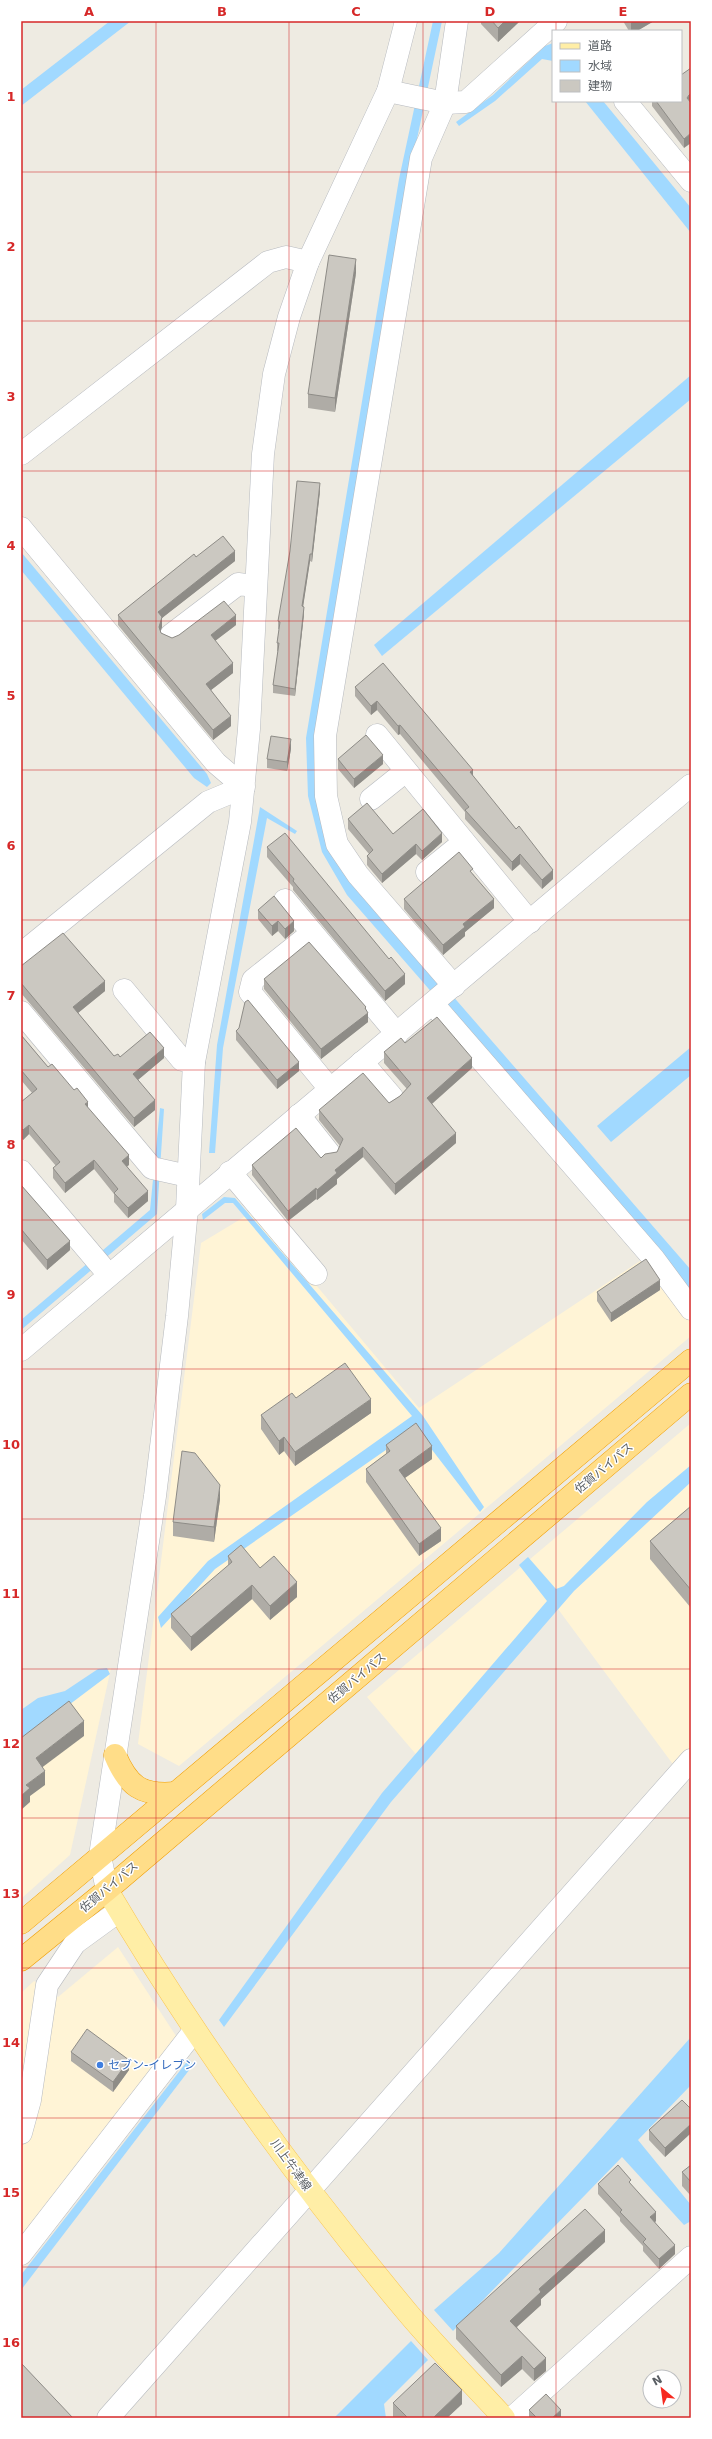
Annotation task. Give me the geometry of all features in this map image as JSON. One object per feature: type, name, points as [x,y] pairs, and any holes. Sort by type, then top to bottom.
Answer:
[{"type":"highway","points":[[21,1923],[691,1360]]},
{"type":"highway","name":"佐賀バイパス","points":[[21,1960],[107,1890],[691,1394]]},
{"type":"highway","points":[[115,1755],[122,1772],[137,1789],[158,1795],[175,1793]]},
{"type":"main road","name":"川上牛津線","points":[[107,1890],[194,2030],[310,2192],[408,2314],[504,2418]]},
{"type":"street","points":[[170,1172],[194,1062],[240,822],[249,730],[255,586],[263,454],[274,374],[289,317],[308,262],[388,91],[406,21]]},
{"type":"street","points":[[454,986],[358,875],[337,844],[326,796],[325,736],[421,158],[439,102],[457,21]]},
{"type":"street","points":[[388,91],[439,102],[466,102],[557,21],[566,30]]},
{"type":"street","points":[[626,102],[689,174]]},
{"type":"street","points":[[21,454],[268,262],[286,257],[308,262]]},
{"type":"street","points":[[21,528],[216,763],[244,788]]},
{"type":"street","points":[[171,635],[238,584],[255,586]]},
{"type":"street","points":[[377,735],[530,922]]},
{"type":"street","points":[[372,799],[406,771]]},
{"type":"street","points":[[21,1350],[230,1172],[433,1004],[691,784]]},
{"type":"street","points":[[21,954],[208,802],[244,788]]},
{"type":"street","points":[[427,872],[464,842]]},
{"type":"street","points":[[285,900],[397,1034]]},
{"type":"street","points":[[312,933],[253,980],[250,992],[330,1089]]},
{"type":"street","points":[[124,990],[182,1060],[194,1062]]},
{"type":"street","points":[[433,1004],[654,1259],[691,1309]]},
{"type":"street","points":[[21,1012],[170,1172],[187,1209],[177,1316],[155,1496],[100,1856],[107,1890]]},
{"type":"street","points":[[362,1062],[392,1097]]},
{"type":"street","points":[[299,1115],[329,1153]]},
{"type":"street","points":[[21,1170],[109,1275]]},
{"type":"street","points":[[230,1172],[316,1274]]},
{"type":"street","points":[[108,2418],[310,2192],[691,1760]]},
{"type":"street","points":[[21,2133],[30,2100],[47,1985],[75,1943],[119,1911]]},
{"type":"street","points":[[21,2254],[194,2030]]},
{"type":"street","points":[[512,2418],[691,2257]]},
{"type":"shaded area","points":[[254,1211],[419,1408],[646,1257],[691,1319],[691,1336],[179,1766],[138,1744],[201,1243]]},
{"type":"shaded area","points":[[691,1423],[691,1749],[675,1767],[555,1605],[420,1759],[367,1697]]},
{"type":"shaded area","points":[[111,1668],[70,1855],[21,1899],[21,1737]]},
{"type":"shaded area","points":[[118,1947],[180,2042],[21,2240],[21,1993],[34,1981],[58,1997]]},
{"type":"water","points":[[110,21],[131,21],[21,106],[21,90]]},
{"type":"water","points":[[433,21],[442,21],[407,186],[319,739],[358,887],[691,1270],[691,1290],[347,895],[322,852],[308,796],[306,738],[399,179]]},
{"type":"water","points":[[552,43],[552,61],[542,59],[495,101],[459,126],[456,122],[493,95],[545,46]]},
{"type":"water","points":[[586,102],[604,102],[691,208],[691,233]]},
{"type":"water","points":[[691,375],[691,399],[382,656],[374,645]]},
{"type":"water","points":[[21,552],[207,774],[211,783],[207,787],[194,778],[21,570]]},
{"type":"water","points":[[260,807],[297,831],[295,834],[267,818],[223,1048],[215,1153],[209,1153],[217,1045]]},
{"type":"water","points":[[691,1047],[691,1075],[611,1142],[597,1126]]},
{"type":"water","points":[[160,1108],[164,1109],[157,1214],[21,1330],[21,1320],[150,1210]]},
{"type":"water","points":[[224,1197],[235,1198],[423,1416],[484,1507],[480,1512],[416,1429],[215,1569],[161,1628],[158,1617],[208,1561],[412,1416],[233,1203],[225,1203],[203,1220],[202,1214]]},
{"type":"water","points":[[691,1465],[691,1482],[574,1591],[391,1802],[224,2027],[219,2020],[382,1793],[547,1601],[519,1565],[528,1557],[556,1589],[564,1586],[647,1502]]},
{"type":"water","points":[[107,1668],[110,1674],[21,1741],[21,1710],[38,1698],[65,1691],[98,1669]]},
{"type":"water","points":[[691,2037],[691,2085],[638,2140],[691,2205],[691,2221],[684,2225],[622,2157],[453,2331],[434,2310],[499,2253]]},
{"type":"water","points":[[189,2059],[193,2065],[21,2290],[21,2275]]},
{"type":"water","points":[[411,2341],[428,2360],[384,2404],[386,2418],[334,2418]]},
{"type":"building","points":[[492,21],[505,21],[498,28]]},
{"type":"building","points":[[691,68],[691,93],[687,98],[691,103],[691,133],[684,139],[657,102],[682,102],[682,74]]},
{"type":"building","points":[[329,255],[356,259],[335,398],[308,394]]},
{"type":"building","points":[[297,481],[320,483],[312,554],[310,554],[302,606],[304,607],[295,689],[273,685],[279,643],[277,643],[280,622],[278,621],[290,551]]},
{"type":"building","points":[[223,536],[235,551],[158,612],[162,617],[159,627],[161,633],[172,638],[179,635],[224,601],[236,615],[211,635],[233,663],[206,684],[231,716],[213,730],[118,615],[194,554],[196,557]]},
{"type":"building","points":[[383,663],[473,770],[470,772],[516,829],[519,826],[553,870],[542,880],[520,854],[512,862],[465,810],[469,807],[400,725],[398,726],[377,701],[371,706],[355,687]]},
{"type":"building","points":[[366,735],[383,755],[354,779],[338,759]]},
{"type":"building","points":[[271,736],[291,739],[287,762],[267,759]]},
{"type":"building","points":[[367,803],[393,834],[423,809],[442,833],[422,851],[416,844],[382,874],[367,856],[373,850],[348,819]]},
{"type":"building","points":[[285,833],[389,959],[391,957],[405,974],[385,991],[293,881],[294,879],[267,847]]},
{"type":"building","points":[[459,852],[473,869],[470,871],[494,899],[463,924],[465,927],[443,945],[404,899]]},
{"type":"building","points":[[274,896],[294,921],[285,929],[278,921],[272,926],[258,910]]},
{"type":"building","points":[[63,933],[105,981],[73,1007],[114,1056],[118,1054],[120,1057],[150,1032],[164,1048],[133,1074],[155,1100],[134,1118],[21,983],[21,966]]},
{"type":"building","points":[[309,942],[366,1007],[365,1008],[368,1013],[321,1049],[264,979]]},
{"type":"building","points":[[248,1000],[299,1062],[277,1080],[236,1031],[239,1028],[245,1002]]},
{"type":"building","points":[[437,1017],[472,1058],[427,1098],[456,1133],[395,1184],[363,1147],[335,1170],[337,1173],[288,1211],[252,1165],[296,1128],[321,1158],[325,1154],[337,1152],[343,1139],[319,1110],[363,1073],[389,1103],[400,1096],[411,1084],[384,1052],[401,1038],[405,1043]]},
{"type":"building","points":[[21,1035],[48,1067],[52,1064],[74,1090],[77,1088],[88,1102],[85,1104],[129,1155],[122,1161],[148,1191],[128,1208],[114,1193],[118,1189],[94,1160],[65,1183],[53,1168],[60,1162],[29,1125],[23,1130],[21,1128],[21,1102],[37,1089],[21,1070]]},
{"type":"building","points":[[21,1185],[70,1241],[47,1260],[21,1229]]},
{"type":"building","points":[[646,1259],[660,1280],[611,1313],[597,1292]]},
{"type":"building","points":[[345,1363],[371,1399],[295,1452],[284,1437],[279,1441],[261,1415],[292,1393],[296,1398]]},
{"type":"building","points":[[416,1423],[432,1446],[399,1470],[441,1528],[419,1544],[366,1469],[390,1451],[386,1445]]},
{"type":"building","points":[[182,1451],[195,1453],[220,1485],[214,1527],[173,1522]]},
{"type":"building","points":[[691,1506],[691,1590],[650,1541]]},
{"type":"building","points":[[241,1545],[260,1568],[274,1556],[297,1582],[270,1606],[252,1585],[191,1637],[171,1614],[232,1562],[228,1556]]},
{"type":"building","points":[[69,1701],[84,1721],[36,1758],[45,1771],[26,1785],[30,1788],[21,1796],[21,1738]]},
{"type":"building","name":"セブン-イレブン","points":[[87,2029],[129,2060],[113,2082],[71,2052]]},
{"type":"building","points":[[682,2100],[691,2109],[691,2124],[665,2148],[649,2130]]},
{"type":"building","points":[[618,2165],[631,2180],[629,2182],[656,2212],[650,2217],[675,2245],[659,2259],[643,2242],[646,2239],[620,2212],[622,2210],[598,2184]]},
{"type":"building","points":[[691,2165],[691,2182],[682,2172]]},
{"type":"building","points":[[585,2209],[605,2230],[539,2289],[541,2292],[510,2321],[546,2358],[534,2369],[522,2356],[501,2375],[456,2326]]},
{"type":"building","points":[[21,2363],[73,2418],[21,2418]]},
{"type":"building","points":[[435,2363],[462,2390],[433,2418],[408,2418],[393,2403]]},
{"type":"building","points":[[546,2394],[561,2410],[552,2418],[537,2418],[529,2410]]},
{"type":"place","name":"セブン-イレブン","points":[[100,2065]]}]
